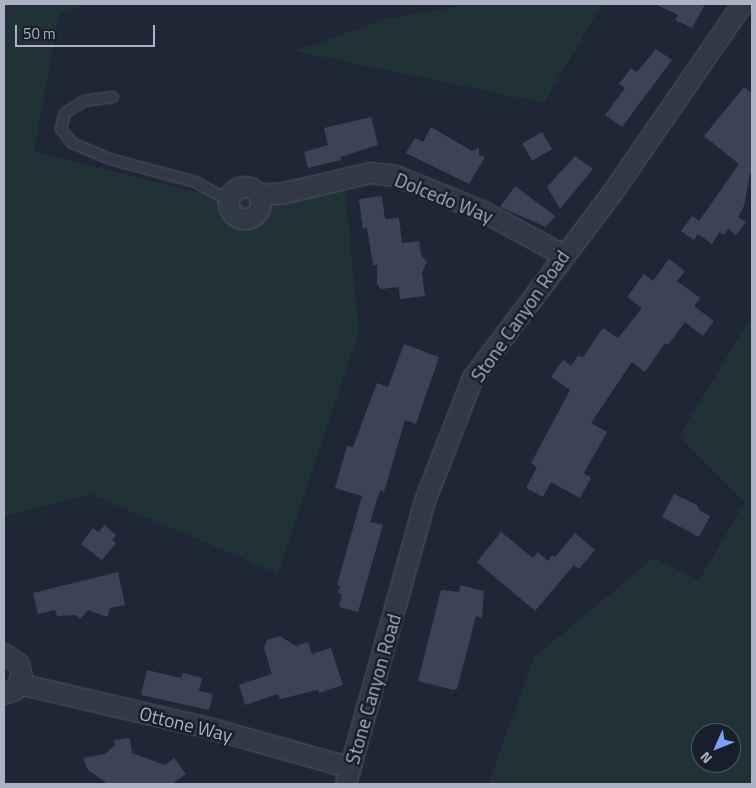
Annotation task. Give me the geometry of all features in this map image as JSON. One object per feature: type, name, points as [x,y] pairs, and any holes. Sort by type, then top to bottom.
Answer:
[{"type":"street","name":"Stone Canyon Road","points":[[348,776],[425,501],[473,378],[563,255],[610,195],[743,4]]},
{"type":"street","name":"Dolcedo Way","points":[[229,200],[233,192],[243,187],[251,188],[259,195],[285,194],[371,173],[396,176],[484,212],[563,255]]},
{"type":"street","name":"Ottone Way","points":[[4,654],[19,664],[12,689],[216,730],[348,776]]},
{"type":"lane","points":[[113,97],[84,101],[65,113],[61,129],[72,143],[110,159],[195,182],[229,200]]},
{"type":"shaded area","points":[[4,4],[89,4],[59,14],[34,152],[229,200],[233,192],[243,187],[256,191],[344,178],[359,333],[278,573],[90,494],[4,517]]},
{"type":"shaded area","points":[[472,4],[602,4],[544,103],[295,51],[385,19]]},
{"type":"shaded area","points":[[752,315],[752,784],[488,784],[534,657],[653,558],[699,580],[745,502],[679,436]]},
{"type":"building","points":[[655,4],[705,4],[692,28],[675,20],[678,15]]},
{"type":"building","points":[[656,49],[672,60],[622,127],[605,115],[625,88],[619,84],[631,68],[637,72]]},
{"type":"building","points":[[744,87],[752,93],[752,175],[750,173],[744,206],[738,217],[746,222],[736,235],[728,229],[724,235],[719,232],[712,244],[698,234],[694,240],[681,231],[692,216],[699,221],[739,164],[704,136]]},
{"type":"building","points":[[371,117],[378,145],[340,157],[341,160],[308,168],[304,152],[328,145],[324,128]]},
{"type":"building","points":[[431,127],[472,151],[479,148],[479,155],[485,157],[469,184],[406,153],[415,138],[423,142]]},
{"type":"building","points":[[542,132],[552,149],[532,161],[522,144]]},
{"type":"building","points":[[575,156],[593,169],[560,209],[547,187]]},
{"type":"building","points":[[515,186],[555,216],[546,227],[500,207]]},
{"type":"building","points":[[382,196],[385,219],[399,218],[402,243],[419,241],[421,255],[427,262],[422,272],[425,296],[400,299],[399,287],[381,289],[377,284],[377,265],[373,265],[367,228],[363,229],[359,199]]},
{"type":"building","points":[[669,259],[685,271],[677,281],[700,298],[694,306],[714,321],[703,336],[685,322],[668,345],[665,343],[645,372],[632,362],[591,423],[607,432],[584,473],[591,478],[580,498],[551,482],[543,497],[526,488],[537,467],[531,463],[570,390],[551,377],[563,360],[571,366],[578,356],[583,357],[603,328],[618,338],[642,308],[627,297],[644,274],[653,281]]},
{"type":"building","points":[[404,344],[439,357],[416,424],[405,420],[384,492],[380,490],[370,522],[383,525],[358,612],[339,607],[342,594],[338,593],[340,586],[337,585],[362,496],[335,488],[347,446],[353,447],[377,383],[388,387]]},
{"type":"building","points":[[674,494],[697,505],[699,510],[710,516],[699,537],[662,517]]},
{"type":"building","points":[[105,525],[116,535],[112,540],[116,543],[102,560],[81,544],[93,528],[98,532]]},
{"type":"building","points":[[501,532],[533,558],[538,552],[548,561],[552,555],[555,557],[575,533],[595,550],[579,569],[574,565],[535,611],[477,562]]},
{"type":"building","points":[[118,572],[125,605],[110,608],[107,617],[88,610],[80,619],[76,615],[57,616],[55,610],[38,614],[33,593]]},
{"type":"building","points":[[460,585],[484,591],[482,618],[476,616],[457,689],[453,690],[418,681],[441,590],[459,592]]},
{"type":"building","points":[[280,636],[296,646],[308,642],[312,654],[331,648],[343,685],[319,693],[318,690],[280,699],[278,694],[245,705],[239,685],[272,674],[264,648],[267,640]]},
{"type":"building","points":[[147,670],[181,678],[183,673],[202,678],[199,691],[213,694],[209,710],[141,695]]},
{"type":"building","points":[[130,738],[132,753],[165,765],[174,758],[186,774],[172,784],[108,784],[88,770],[83,758],[105,754],[115,745],[114,740]]}]
